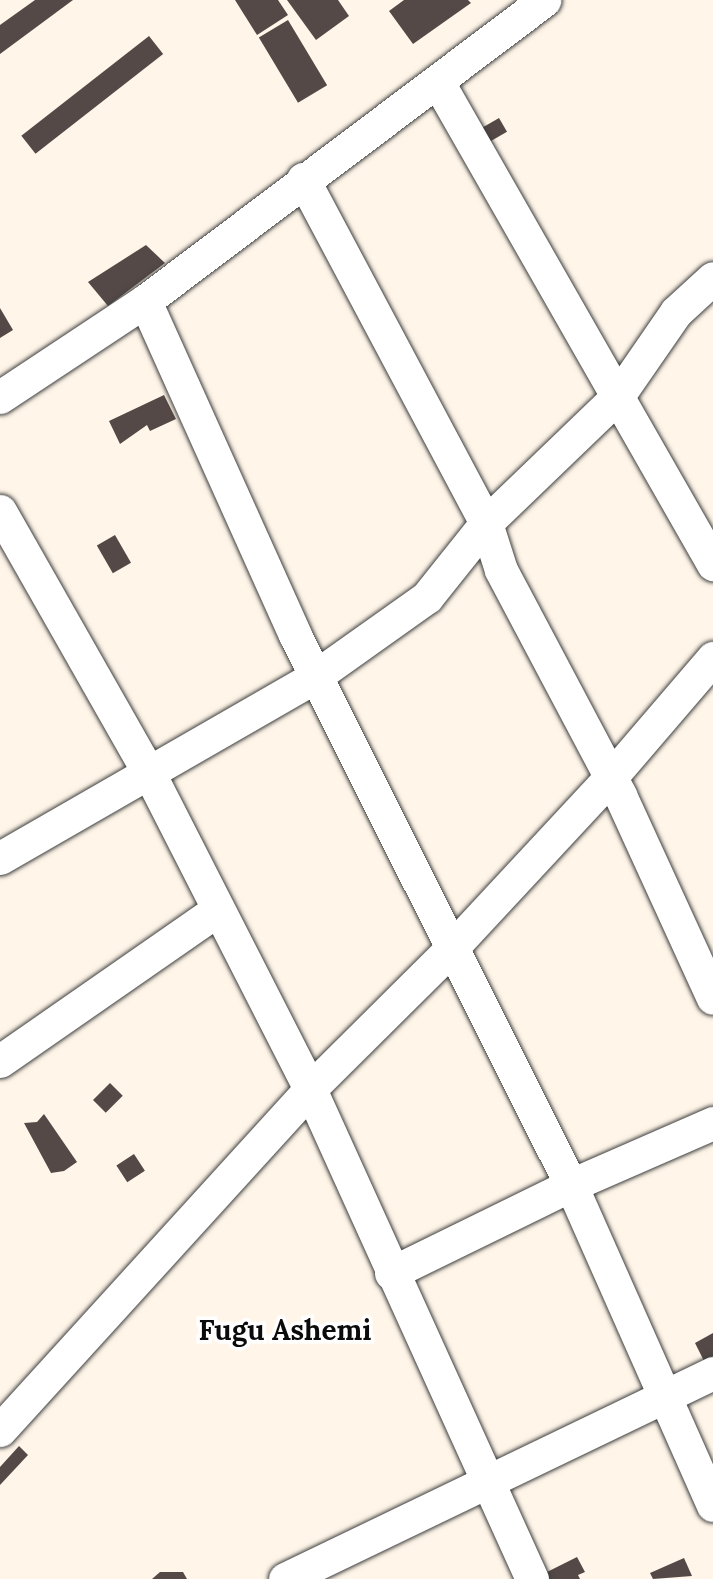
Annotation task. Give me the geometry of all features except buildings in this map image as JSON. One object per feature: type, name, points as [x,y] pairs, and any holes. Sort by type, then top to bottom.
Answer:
[{"type":"street","points":[[0,397],[145,301],[303,179],[439,84],[544,0]]},
{"type":"street","points":[[439,84],[713,564]]},
{"type":"street","points":[[303,179],[486,523],[501,570],[611,777],[713,998]]},
{"type":"street","points":[[0,858],[316,676],[427,597],[486,523],[618,396],[676,312],[713,278]]},
{"type":"street","points":[[145,301],[316,676],[450,950],[571,1185],[662,1396],[713,1505]]},
{"type":"street","points":[[0,511],[148,771],[310,1089],[391,1273],[488,1478],[532,1579]]},
{"type":"street","points":[[0,1430],[310,1089],[450,950],[611,777],[713,658]]},
{"type":"street","points":[[0,1061],[217,910]]},
{"type":"street","points":[[391,1273],[571,1185],[713,1123]]},
{"type":"street","points":[[285,1579],[488,1478],[713,1373]]},
{"type":"district","name":"Fugu Ashemi","points":[[285,1330]]}]
